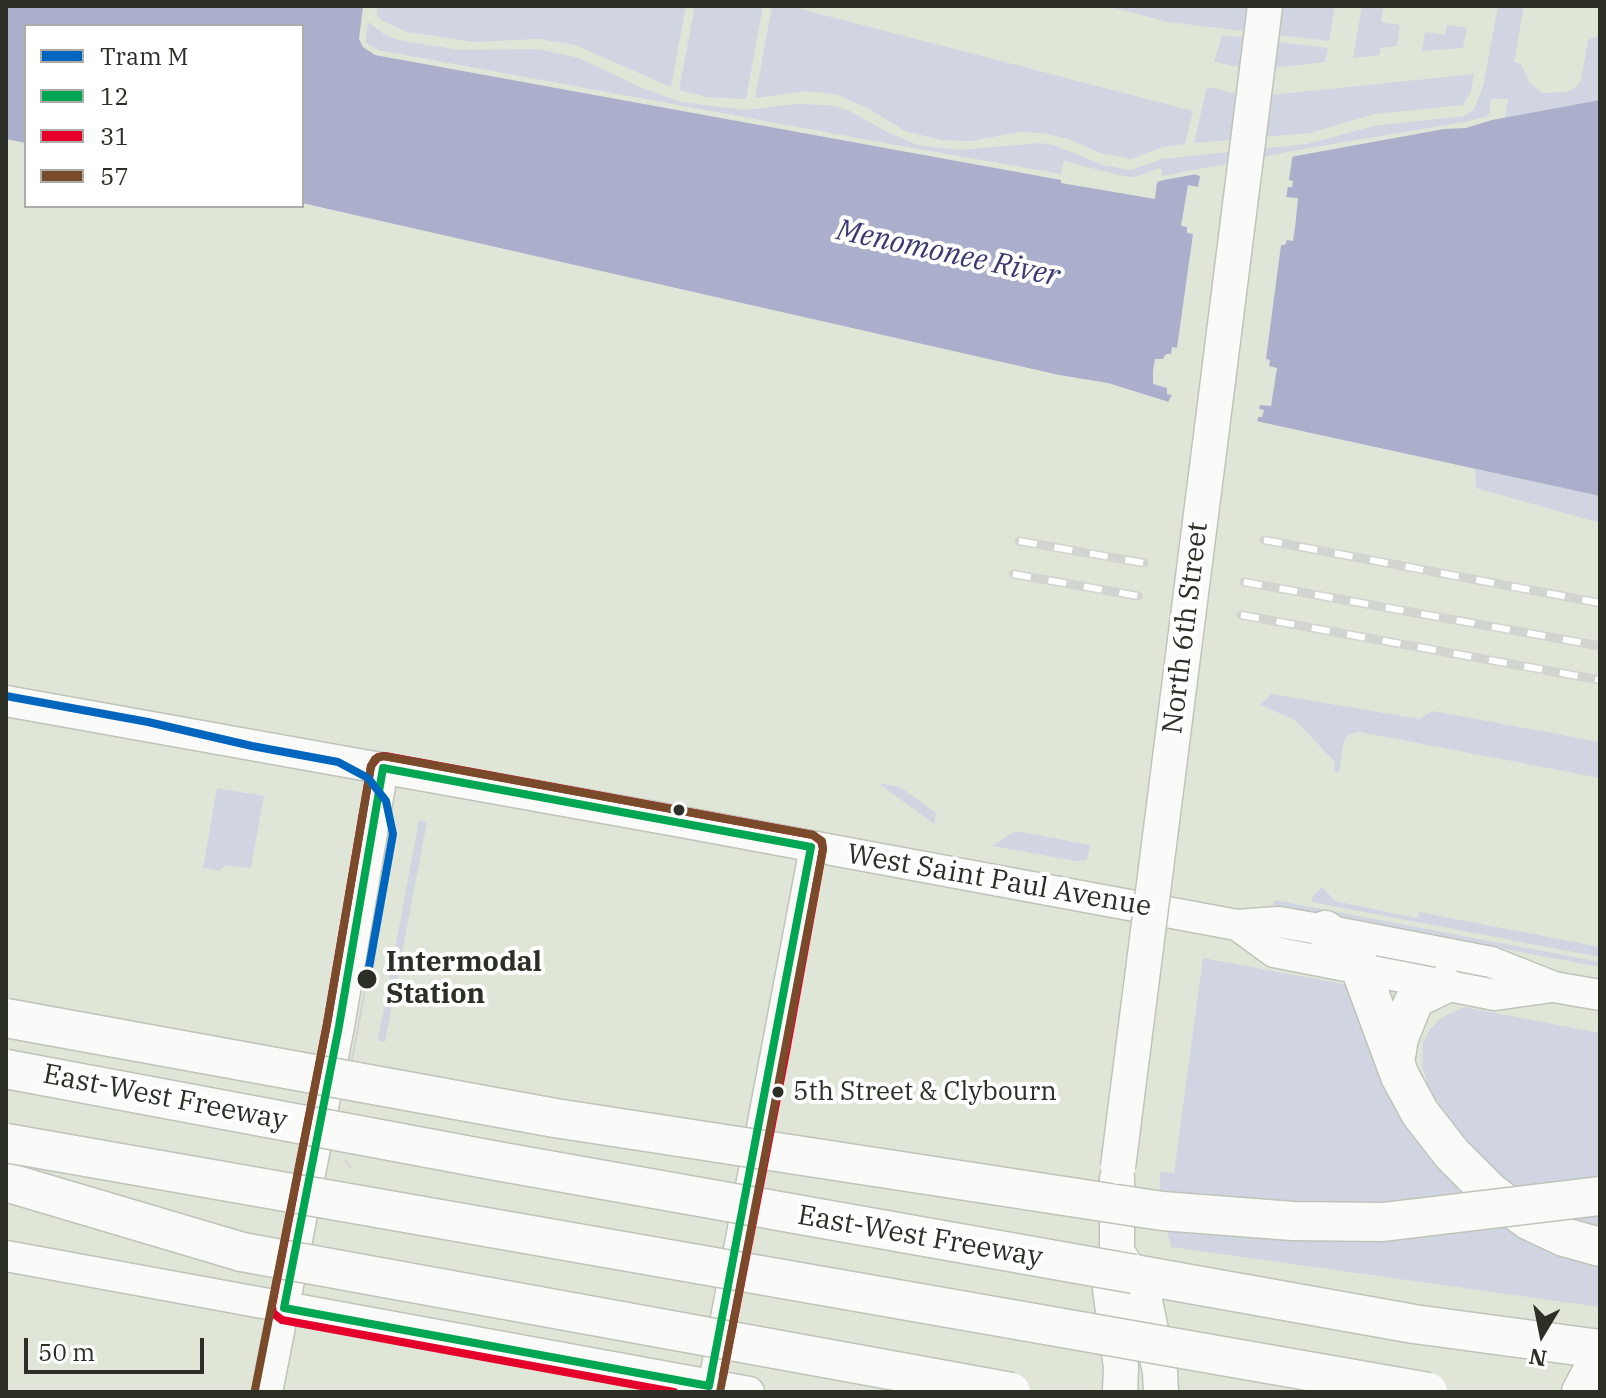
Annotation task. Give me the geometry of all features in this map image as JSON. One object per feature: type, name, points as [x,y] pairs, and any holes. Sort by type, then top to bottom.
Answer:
[{"type":"highway","points":[[1325,930],[1349,948],[1362,969],[1400,1076],[1420,1113],[1438,1137],[1490,1192],[1537,1225],[1564,1237],[1600,1247]]},
{"type":"highway","points":[[1395,1062],[1399,1038],[1413,1003],[1420,996],[1443,985]]},
{"type":"highway","points":[[6,1018],[555,1118],[1162,1211],[1293,1221],[1383,1222],[1600,1196]]},
{"type":"highway","points":[[6,1055],[555,1118]]},
{"type":"highway","name":"East-West Freeway","points":[[6,1069],[787,1213],[1414,1324],[1600,1349]]},
{"type":"highway","points":[[6,1143],[1428,1392]]},
{"type":"highway","points":[[1439,1216],[1600,1175]]},
{"type":"highway","points":[[6,1182],[242,1252]]},
{"type":"highway","points":[[6,1209],[1011,1392]]},
{"type":"highway","points":[[1485,1333],[1600,1329]]},
{"type":"highway","points":[[1581,1392],[1600,1356]]},
{"type":"main road","name":"North 6th Street","points":[[1120,1392],[1121,1367],[1110,1289],[1117,1251],[1118,1167],[1265,6]]},
{"type":"main road","points":[[1117,1251],[1143,1292],[1160,1372],[1161,1392]]},
{"type":"street","name":"West Saint Paul Avenue","points":[[6,701],[1237,925],[1279,922],[1325,930],[1491,962],[1554,987],[1600,995]]},
{"type":"street","points":[[267,1392],[338,1035],[383,768]]},
{"type":"street","points":[[709,1389],[811,847]]},
{"type":"street","name":"West Saint Paul Avenue","points":[[1237,925],[1274,952],[1495,995],[1554,987]]},
{"type":"street","points":[[6,1256],[709,1389],[749,1392]]},
{"type":"shaded area","points":[[378,6],[686,6],[671,87],[575,45],[539,39],[474,42],[407,32],[381,20],[376,14]]},
{"type":"shaded area","points":[[695,6],[763,6],[746,99],[706,97],[679,90]]},
{"type":"shaded area","points":[[772,6],[789,6],[1193,111],[1185,144],[1163,147],[1131,159],[1100,153],[1069,139],[1041,133],[1020,132],[971,141],[941,140],[905,131],[871,110],[838,95],[807,91],[755,98]]},
{"type":"shaded area","points":[[1107,6],[1335,6],[1329,41],[1168,22]]},
{"type":"shaded area","points":[[1362,6],[1384,6],[1381,22],[1400,25],[1397,46],[1380,48],[1380,55],[1353,58]]},
{"type":"shaded area","points":[[1498,6],[1524,6],[1514,62],[1521,64],[1529,82],[1542,93],[1566,92],[1576,87],[1581,80],[1588,40],[1600,35],[1600,100],[1505,118],[1508,99],[1491,99],[1489,116],[1465,122],[1162,176],[1161,168],[1135,177],[1064,161],[1061,174],[378,50],[366,43],[368,22],[399,40],[459,50],[538,49],[579,58],[640,87],[681,102],[745,110],[796,104],[829,105],[848,110],[918,145],[960,150],[1040,143],[1054,145],[1103,165],[1131,170],[1162,159],[1307,144],[1373,126],[1464,116],[1474,109],[1483,87]]},
{"type":"shaded area","points":[[1447,25],[1467,28],[1463,48],[1422,51],[1425,32],[1445,35]]},
{"type":"shaded area","points":[[1222,35],[1328,48],[1325,62],[1255,70],[1214,62]]},
{"type":"shaded area","points":[[1474,74],[1471,92],[1463,105],[1375,114],[1310,133],[1194,143],[1207,87],[1251,97]]},
{"type":"shaded area","points":[[1475,469],[1600,496],[1600,523],[1476,488]]},
{"type":"shaded area","points":[[1271,694],[1419,719],[1433,711],[1600,742],[1600,778],[1360,732],[1349,734],[1344,741],[1339,772],[1334,771],[1335,762],[1295,720],[1260,705]]},
{"type":"shaded area","points":[[878,783],[900,787],[936,813],[934,824]]},
{"type":"shaded area","points":[[217,788],[264,796],[251,867],[226,865],[219,871],[203,868]]},
{"type":"shaded area","points":[[419,820],[427,822],[385,1042],[378,1040]]},
{"type":"shaded area","points":[[1015,831],[1090,845],[1087,860],[1076,861],[992,846]]},
{"type":"shaded area","points":[[1322,887],[1335,901],[1417,918],[1419,912],[1600,947],[1600,957],[1312,902],[1312,897]]},
{"type":"shaded area","points":[[1274,900],[1600,962],[1600,967],[1273,905]]},
{"type":"shaded area","points":[[1203,958],[1349,985],[1386,1090],[1600,1261],[1600,1307],[1171,1247],[1160,1202],[1160,1172],[1174,1173]]},
{"type":"shaded area","points":[[1464,1007],[1600,1033],[1600,1230],[1567,1223],[1497,1175],[1456,1132],[1441,1109],[1422,1066],[1423,1043],[1430,1029],[1441,1018]]},
{"type":"water","name":"Menomonee River","points":[[6,6],[363,6],[359,39],[363,47],[375,55],[1155,199],[1157,182],[1164,180],[1444,129],[1466,128],[1492,120],[1600,100],[1600,496],[1169,402],[1108,383],[1059,375],[304,203],[304,24],[24,24],[24,143],[6,139]]},
{"type":"pier","points":[[1293,152],[1289,180],[1293,181],[1286,197],[1298,198],[1295,228],[1293,241],[1287,240],[1285,245],[1281,245],[1266,359],[1270,360],[1269,366],[1277,368],[1271,406],[1260,405],[1259,409],[1264,410],[1257,424],[1170,406],[1167,404],[1172,395],[1167,394],[1167,388],[1153,384],[1153,371],[1155,359],[1163,359],[1166,354],[1171,354],[1172,347],[1177,348],[1193,234],[1187,233],[1187,227],[1181,226],[1188,185],[1198,187],[1200,176],[1196,175],[1197,170]]},
{"type":"tram line","name":"M","points":[[6,696],[338,762],[368,778],[386,801],[393,834],[367,979]]},
{"type":"tram line","points":[[352,1060],[367,979]]},
{"type":"tram line","points":[[346,1161],[351,1168]]},
{"type":"railway","points":[[1264,540],[1600,603]]},
{"type":"railway","points":[[1019,541],[1144,563]]},
{"type":"railway","points":[[1013,574],[1138,596]]},
{"type":"railway","points":[[1244,582],[1600,646]]},
{"type":"railway","points":[[1241,615],[1600,680]]},
{"type":"transit line","name":"57","points":[[255,1390],[327,1024],[371,766],[375,759],[383,756],[813,835],[822,841],[823,849],[720,1392]]},
{"type":"transit line","name":"31","points":[[674,1392],[282,1320],[273,1313],[371,766],[378,757],[813,835],[821,841],[823,849],[786,1052],[723,1376]]},
{"type":"transit line","name":"12","points":[[383,768],[811,847],[709,1386],[284,1308],[339,1026],[383,768]]},
{"type":"place","name":"Intermodal Station","points":[[367,979]]},
{"type":"place","name":"5th Street & Clybourn","points":[[778,1092]]}]
